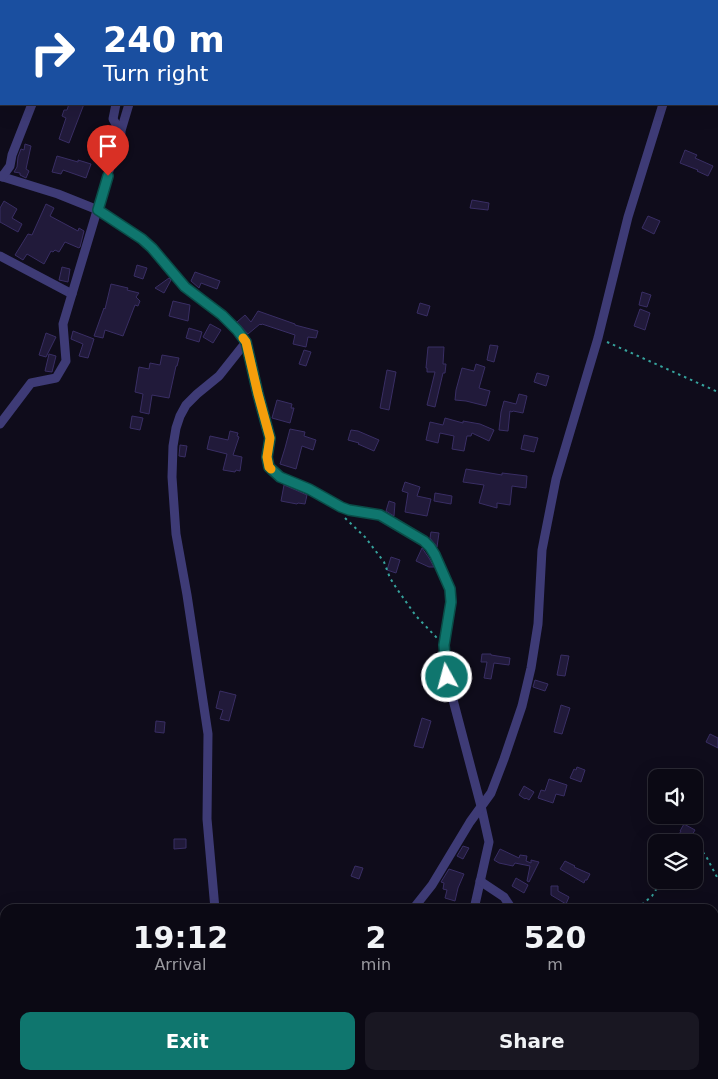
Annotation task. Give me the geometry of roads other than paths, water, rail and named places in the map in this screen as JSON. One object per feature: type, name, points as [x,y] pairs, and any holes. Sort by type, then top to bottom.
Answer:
[{"type":"street","points":[[32,105],[12,155],[10,166],[1,176],[58,194],[98,210],[142,239],[185,287],[222,315],[246,342],[270,438],[267,457],[269,467],[280,477],[309,489],[349,510],[380,515],[424,541],[435,555],[450,589],[451,602],[444,645],[447,677],[489,842],[475,904]]},
{"type":"street","points":[[116,105],[113,119],[121,132]]},
{"type":"street","points":[[0,424],[31,383],[56,378],[66,362],[63,324],[129,105]]},
{"type":"street","points":[[417,904],[432,885],[457,842],[491,793],[522,706],[535,642],[542,550],[556,479],[598,338],[628,217],[663,105]]},
{"type":"street","points":[[0,256],[72,294]]},
{"type":"street","points":[[215,904],[207,819],[208,734],[176,534],[172,477],[176,428],[186,405],[219,376],[246,342]]},
{"type":"street","points":[[480,881],[504,897],[509,904]]}]
